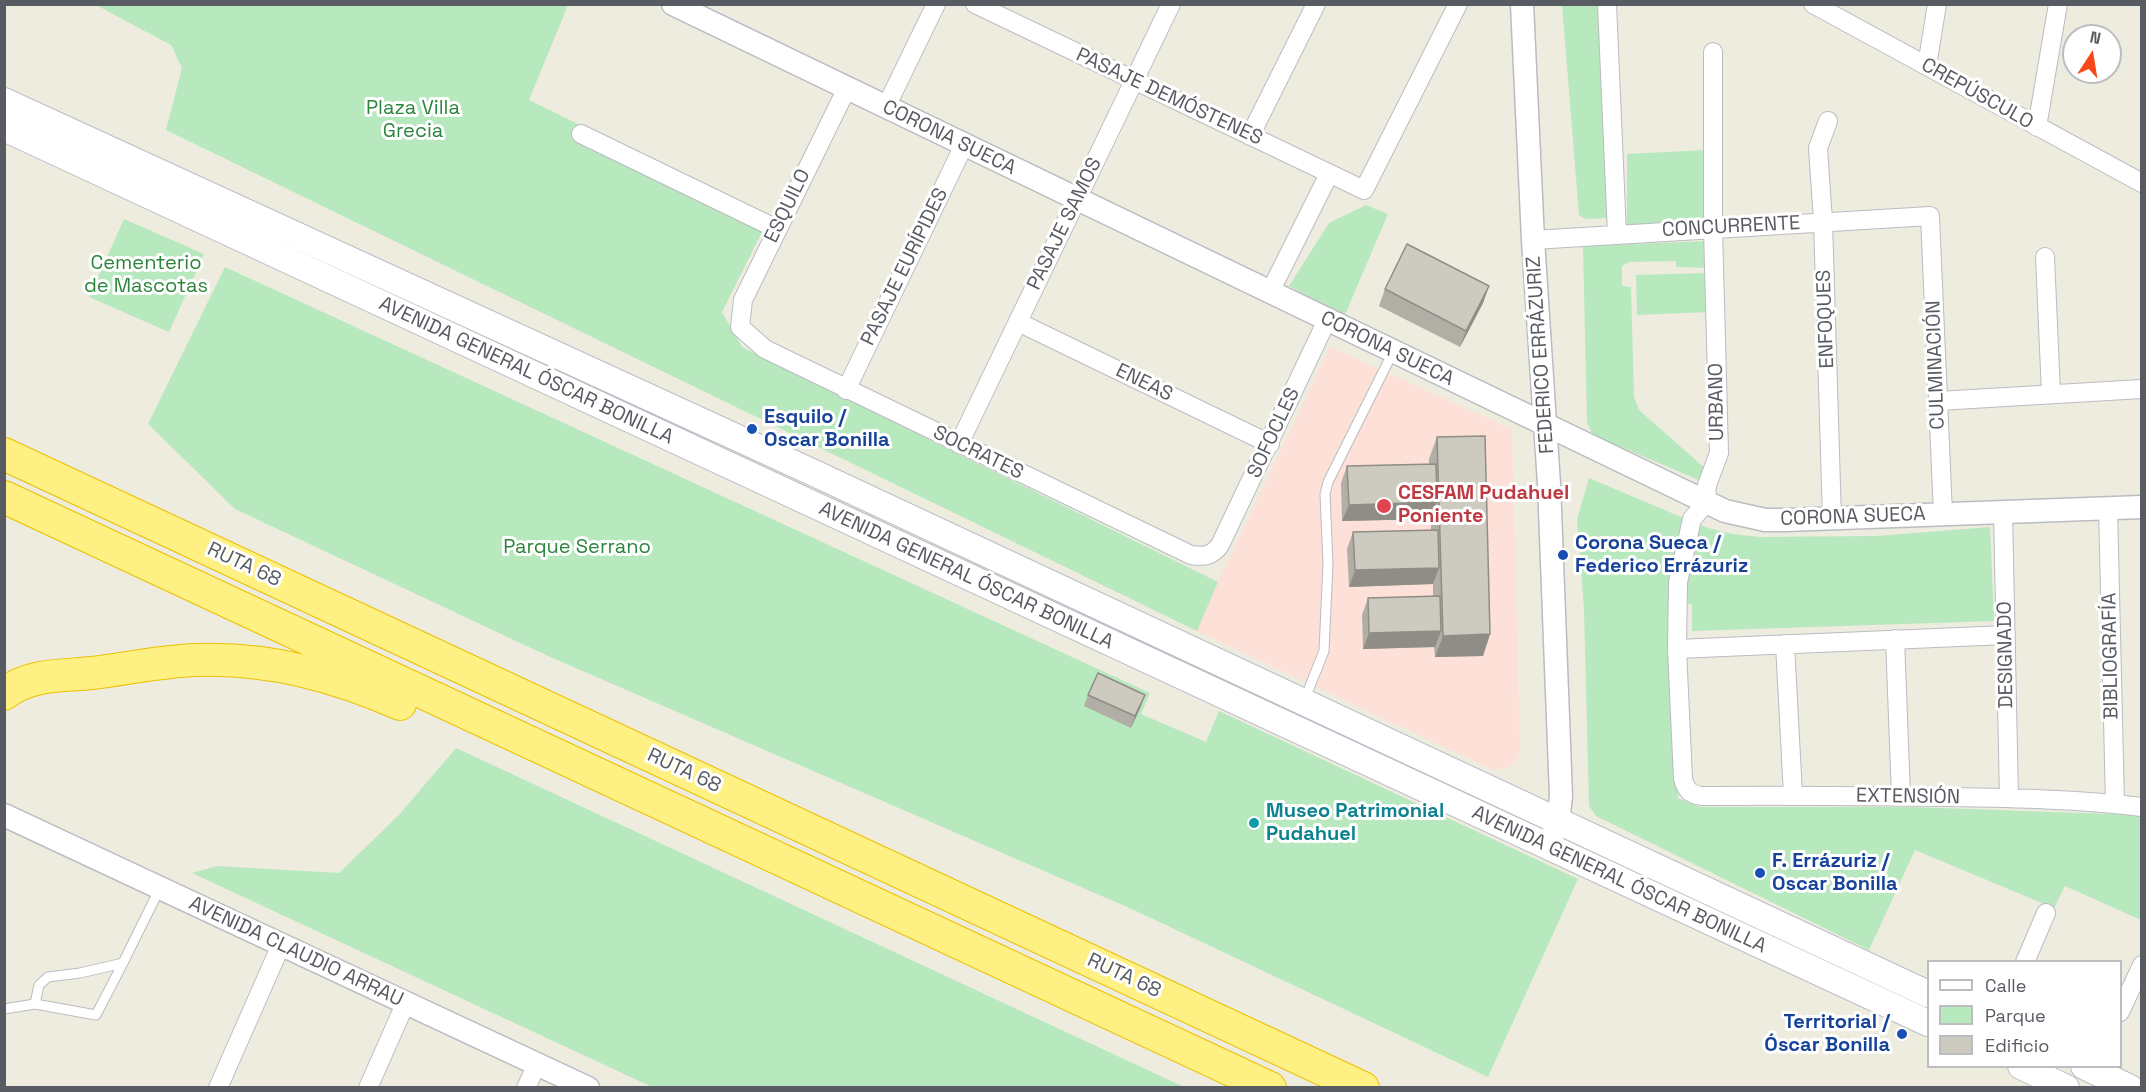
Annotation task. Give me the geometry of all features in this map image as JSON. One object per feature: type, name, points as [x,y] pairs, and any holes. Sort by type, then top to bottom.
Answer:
[{"type":"highway","name":"RUTA 68","points":[[4,454],[1364,1088]]},
{"type":"highway","name":"RUTA 68","points":[[4,497],[1270,1088]]},
{"type":"highway","points":[[4,694],[14,686],[36,679],[157,663],[198,660],[264,663],[322,675],[374,692],[471,735],[635,793]]},
{"type":"main road","name":"AVENIDA GENERAL ÓSCAR BONILLA","points":[[4,101],[814,473],[1927,993]]},
{"type":"main road","name":"AVENIDA GENERAL ÓSCAR BONILLA","points":[[4,128],[1927,1022]]},
{"type":"main road","points":[[2025,1068],[2066,1088]]},
{"type":"main road","points":[[2091,1068],[2130,1088]]},
{"type":"street","name":"CORONA SUECA","points":[[673,4],[699,10],[847,88],[1725,511],[1765,520],[2142,507]]},
{"type":"street","points":[[886,107],[936,4]]},
{"type":"street","name":"PASAJE DEMÓSTENES","points":[[975,4],[1364,190],[1458,4]]},
{"type":"street","name":"PASAJE SAMOS","points":[[959,444],[1171,4]]},
{"type":"street","points":[[1250,136],[1316,4]]},
{"type":"street","name":"FEDERICO ERRÁZURIZ","points":[[1522,4],[1533,240],[1546,424],[1561,796],[1558,822],[1548,846]]},
{"type":"street","points":[[1607,4],[1617,234]]},
{"type":"street","points":[[1927,66],[1937,4]]},
{"type":"street","points":[[2037,127],[2058,4]]},
{"type":"street","name":"CREPÚSCULO","points":[[1817,6],[2142,183]]},
{"type":"street","name":"URBANO","points":[[1683,779],[1677,649],[1678,582],[1692,519],[1706,503],[1707,485],[1719,453],[1713,229],[1713,52]]},
{"type":"street","name":"ESQUILO","points":[[740,327],[743,300],[847,88]]},
{"type":"street","name":"ENFOQUES","points":[[1828,121],[1818,148],[1823,221],[1832,519]]},
{"type":"street","points":[[581,134],[777,229]]},
{"type":"street","name":"PASAJE EURÍPIDES","points":[[846,390],[964,145]]},
{"type":"street","points":[[1270,292],[1329,174]]},
{"type":"street","name":"CONCURRENTE","points":[[1533,240],[1930,216]]},
{"type":"street","name":"CULMINACIÓN","points":[[1930,216],[1943,514]]},
{"type":"street","points":[[2045,257],[2052,394]]},
{"type":"street","name":"SOFOCLES","points":[[1220,545],[1327,320]]},
{"type":"street","name":"ENEAS","points":[[1018,322],[1270,444]]},
{"type":"street","name":"SOCRATES","points":[[740,327],[765,349],[846,390],[1191,555],[1208,556],[1220,545]]},
{"type":"street","points":[[1938,401],[2142,389]]},
{"type":"street","name":"BIBLIOGRAFÍA","points":[[2108,508],[2115,804]]},
{"type":"street","name":"DESIGNADO","points":[[2003,512],[2009,798]]},
{"type":"street","points":[[1677,649],[2006,635]]},
{"type":"street","points":[[1895,639],[1901,796]]},
{"type":"street","points":[[1785,644],[1793,795]]},
{"type":"street","name":"EXTENSIÓN","points":[[1683,779],[1685,788],[1689,792],[1701,796],[2009,798],[2142,807]]},
{"type":"street","name":"AVENIDA CLAUDIO ARRAU","points":[[4,815],[588,1088]]},
{"type":"street","points":[[2026,960],[2046,913]]},
{"type":"street","points":[[218,1088],[281,945]]},
{"type":"street","points":[[2122,1010],[2142,965]]},
{"type":"street","points":[[368,1088],[406,1002]]},
{"type":"street","points":[[526,1088],[537,1064]]},
{"type":"lane","points":[[1304,702],[1324,651],[1328,563],[1325,494],[1328,482],[1393,352]]},
{"type":"lane","points":[[4,1009],[35,1004],[96,1015],[160,888]]},
{"type":"lane","points":[[35,1004],[39,985],[48,976],[80,973],[123,963]]},
{"type":"shaded area","name":"CESFAM Pudahuel Poniente","points":[[1330,347],[1512,429],[1520,750],[1518,758],[1509,768],[1495,770],[1489,768],[1197,631]]},
{"type":"green space","name":"Plaza Villa Grecia","points":[[96,5],[568,5],[529,100],[769,218],[722,312],[742,347],[1218,582],[1197,631],[166,130],[182,68],[171,45]]},
{"type":"green space","points":[[1562,5],[1602,5],[1607,218],[1585,219],[1579,215]]},
{"type":"green space","points":[[1706,150],[1709,223],[1627,225],[1627,154]]},
{"type":"green space","points":[[1366,205],[1388,214],[1344,317],[1289,286],[1329,223]]},
{"type":"green space","name":"Cementerio de Mascotas","points":[[124,219],[204,254],[169,332],[89,297]]},
{"type":"green space","points":[[1707,241],[1709,268],[1676,267],[1676,261],[1630,262],[1622,266],[1622,286],[1631,287],[1634,397],[1639,410],[1707,470],[1701,481],[1593,435],[1587,423],[1583,246]]},
{"type":"green space","name":"Parque Serrano","points":[[225,267],[1150,693],[1141,714],[1206,742],[1219,711],[1578,879],[1488,1077],[1134,910],[548,656],[235,509],[148,424]]},
{"type":"green space","points":[[1707,273],[1709,312],[1637,315],[1636,275]]},
{"type":"green space","points":[[1589,478],[1708,528],[1733,534],[1759,537],[1877,536],[1990,527],[1994,621],[1692,631],[1692,604],[1668,604],[1678,798],[1700,807],[1910,807],[2141,815],[2141,920],[2065,886],[2054,908],[1915,850],[1869,950],[1596,816],[1589,806],[1584,609],[1577,520]]},
{"type":"green space","points":[[456,748],[1184,1087],[652,1087],[192,873],[217,866],[339,873],[399,815]]},
{"type":"building","points":[[1407,244],[1489,286],[1466,331],[1385,289]]},
{"type":"building","points":[[1485,436],[1490,634],[1443,636],[1437,437]]},
{"type":"building","points":[[1436,464],[1437,502],[1349,505],[1347,466]]},
{"type":"building","points":[[1438,530],[1439,568],[1355,570],[1353,532]]},
{"type":"building","points":[[1440,596],[1441,631],[1369,633],[1368,598]]},
{"type":"building","points":[[1098,673],[1145,695],[1135,716],[1088,695]]},
{"type":"place","name":"Esquilo / Oscar Bonilla","points":[[752,429]]},
{"type":"place","name":"CESFAM Pudahuel Poniente","points":[[1384,506]]},
{"type":"place","name":"Corona Sueca / Federico Errázuriz","points":[[1563,555]]},
{"type":"place","name":"Museo Patrimonial Pudahuel","points":[[1254,823]]},
{"type":"place","name":"F. Errázuriz / Oscar Bonilla","points":[[1760,873]]},
{"type":"place","name":"Territorial / Óscar Bonilla","points":[[1902,1034]]}]
